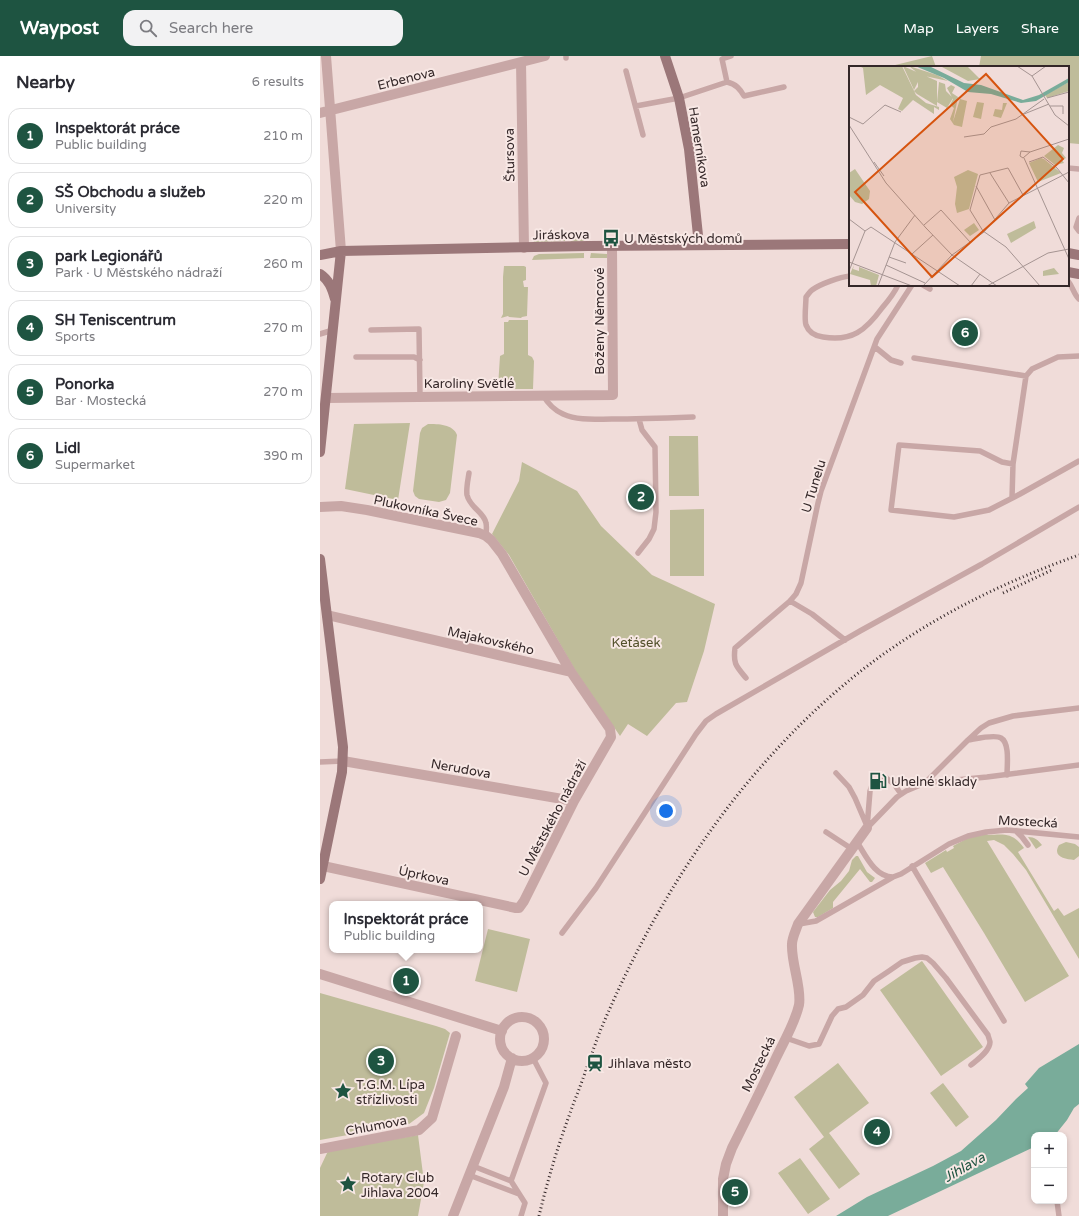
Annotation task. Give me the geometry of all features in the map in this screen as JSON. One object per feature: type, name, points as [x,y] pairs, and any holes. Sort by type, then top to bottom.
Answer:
[{"type":"street","points":[[320,452],[341,251],[326,56]]},
{"type":"street","name":"Erbenova","points":[[320,113],[545,56]]},
{"type":"street","name":"Hamerníkova","points":[[665,56],[679,98],[689,149],[699,245]]},
{"type":"street","name":"Štursova","points":[[521,62],[524,248]]},
{"type":"street","name":"Jiráskova","points":[[320,255],[341,251],[612,246],[849,244]]},
{"type":"street","name":"Boženy Němcové","points":[[612,246],[612,395]]},
{"type":"street","points":[[1069,253],[1079,255]]},
{"type":"street","points":[[1069,272],[1079,274]]},
{"type":"street","points":[[320,274],[325,277],[331,286],[336,303]]},
{"type":"street","name":"Karoliny Světlé","points":[[326,398],[612,395]]},
{"type":"street","name":"Plukovníka Švece","points":[[320,507],[341,506],[385,513],[486,536],[507,560],[571,672]]},
{"type":"street","points":[[320,559],[342,740],[343,761],[320,879]]},
{"type":"street","name":"Majakovského","points":[[327,615],[571,672]]},
{"type":"street","name":"U Městského nádraží","points":[[519,908],[524,901],[574,800],[610,737],[610,729],[571,672]]},
{"type":"street","name":"Nerudova","points":[[343,761],[574,800]]},
{"type":"street","name":"Mostecká","points":[[722,1215],[723,1179],[726,1164],[732,1148],[786,1038],[800,1001],[792,947],[792,942],[798,924],[867,828]]},
{"type":"street","name":"Úprkova","points":[[323,866],[519,908]]},
{"type":"street","points":[[320,974],[502,1031]]},
{"type":"street","points":[[514,1018],[529,1018],[540,1026],[544,1040],[539,1053],[533,1058],[516,1060],[506,1054],[502,1048],[500,1041],[502,1031],[508,1022],[514,1018]]},
{"type":"street","name":"Chlumova","points":[[320,1149],[418,1130],[432,1118],[456,1036]]},
{"type":"street","points":[[453,1216],[516,1060]]},
{"type":"lane","points":[[727,82],[722,59],[731,56]]},
{"type":"lane","points":[[626,71],[643,135]]},
{"type":"lane","points":[[636,106],[679,98],[727,82],[737,86],[744,96],[784,87]]},
{"type":"lane","points":[[1069,168],[1079,169]]},
{"type":"lane","points":[[1077,229],[1079,218]]},
{"type":"lane","points":[[849,276],[826,283],[812,290],[806,297],[806,324],[810,332],[816,336],[829,338],[849,336],[862,331],[872,322],[898,286]]},
{"type":"lane","points":[[1069,283],[1079,299]]},
{"type":"lane","name":"U Tunelu","points":[[746,678],[738,668],[734,658],[736,648],[796,594],[800,583],[821,491],[877,339],[911,286]]},
{"type":"lane","points":[[925,286],[930,289]]},
{"type":"lane","points":[[371,330],[420,329],[420,396]]},
{"type":"lane","points":[[320,334],[333,330]]},
{"type":"lane","points":[[875,347],[891,360],[901,364]]},
{"type":"lane","points":[[1012,498],[1014,464],[1026,376],[1032,369],[1058,356],[1079,356]]},
{"type":"lane","points":[[356,357],[414,357],[420,360]]},
{"type":"lane","points":[[914,358],[1026,376]]},
{"type":"lane","points":[[543,396],[548,404],[555,410],[563,415],[574,418],[639,419],[693,417]]},
{"type":"lane","points":[[638,553],[649,540],[654,529],[656,512],[655,447],[642,430],[639,419]]},
{"type":"lane","points":[[1014,464],[1002,462],[980,451],[900,445],[891,510],[954,517],[989,510],[1079,461]]},
{"type":"lane","points":[[469,473],[466,488],[467,496],[471,505],[484,518],[486,523],[486,536]]},
{"type":"lane","points":[[562,933],[596,888],[696,734],[706,721],[722,710],[982,564],[1079,507]]},
{"type":"lane","points":[[790,601],[818,618],[845,640]]},
{"type":"lane","points":[[925,783],[968,740],[989,723],[1013,716],[1079,708]]},
{"type":"lane","points":[[968,740],[995,736],[1000,738],[1005,743],[1007,750],[1007,774]]},
{"type":"lane","points":[[320,762],[343,761]]},
{"type":"lane","points":[[867,828],[901,794],[925,783],[1079,765]]},
{"type":"lane","points":[[836,773],[849,787],[867,828]]},
{"type":"lane","points":[[867,828],[870,791],[872,785],[886,778],[892,781],[901,794]]},
{"type":"lane","name":"Mostecká","points":[[798,924],[816,921],[893,877],[901,874],[949,844],[968,836],[1006,830],[1079,837]]},
{"type":"lane","points":[[1016,831],[1028,845]]},
{"type":"lane","points":[[826,832],[855,846],[882,875],[893,877]]},
{"type":"lane","points":[[912,866],[1004,1021]]},
{"type":"lane","points":[[786,1038],[809,1046],[819,1044],[832,1016],[838,1009],[846,1006],[863,995],[874,981],[902,962],[922,957],[927,958],[933,963],[946,978],[988,1035],[990,1042],[988,1048],[982,1056],[971,1065]]},
{"type":"lane","points":[[511,1181],[546,1083],[533,1058]]},
{"type":"lane","points":[[471,1170],[511,1181],[525,1203],[521,1216]]},
{"type":"lane","points":[[471,1170],[520,1195]]},
{"type":"lane","points":[[1057,1204],[1059,1216]]},
{"type":"green space","points":[[932,56],[936,66],[891,66]]},
{"type":"green space","points":[[981,56],[1079,56],[1079,144],[1069,143],[1069,66],[979,66]]},
{"type":"green space","points":[[565,236],[565,241],[534,242],[532,238],[532,237]]},
{"type":"green space","points":[[570,237],[584,237],[584,241],[571,242]]},
{"type":"green space","points":[[584,253],[584,258],[532,260],[534,256],[539,254]]},
{"type":"green space","points":[[591,253],[607,254],[607,258],[590,258]]},
{"type":"green space","points":[[504,266],[526,267],[526,280],[523,281],[524,287],[528,287],[527,316],[521,318],[508,316],[501,318],[503,314]]},
{"type":"green space","points":[[509,320],[528,320],[528,355],[532,357],[534,361],[533,389],[502,389],[498,387],[500,356],[504,354],[504,322],[508,322]]},
{"type":"green space","points":[[410,423],[398,500],[345,489],[354,424]]},
{"type":"green space","points":[[428,424],[449,427],[455,431],[457,435],[450,493],[446,500],[439,502],[419,499],[415,496],[413,491],[420,433],[422,428]]},
{"type":"green space","points":[[669,436],[698,436],[699,496],[669,496]]},
{"type":"green space","name":"Keťásek","points":[[522,462],[577,491],[601,526],[652,575],[715,604],[704,651],[687,702],[676,703],[647,736],[628,724],[620,736],[575,670],[509,555],[492,534],[519,481]]},
{"type":"green space","points":[[704,509],[704,576],[670,576],[670,510]]},
{"type":"green space","points":[[987,834],[1000,834],[1013,837],[1020,843],[1024,848],[1018,852],[1054,911],[1058,908],[1064,916],[1079,908],[1079,959],[1026,870],[1004,845],[994,840],[987,841],[1069,976],[1025,1002],[943,867],[931,873],[925,863],[946,850],[947,852],[954,848],[953,846],[968,838]]},
{"type":"green space","points":[[1028,837],[1036,839],[1042,845],[1036,849]]},
{"type":"green space","points":[[1066,842],[1075,844],[1079,847],[1079,856],[1074,860],[1060,857],[1058,855],[1057,849],[1059,845]]},
{"type":"green space","points":[[858,856],[867,872],[875,878],[872,882],[870,882],[860,869],[833,902],[833,908],[818,917],[815,917],[813,912],[830,890],[841,881],[849,871],[852,860]]},
{"type":"green space","points":[[488,929],[530,939],[517,992],[475,981]]},
{"type":"green space","points":[[922,961],[983,1047],[941,1076],[880,990]]},
{"type":"green space","points":[[320,993],[436,1026],[445,1029],[450,1033],[434,1088],[424,1113],[409,1124],[320,1140]]},
{"type":"green space","points":[[838,1063],[869,1103],[829,1133],[860,1174],[839,1189],[809,1149],[824,1137],[794,1097]]},
{"type":"green space","points":[[943,1083],[969,1117],[956,1127],[930,1093]]},
{"type":"green space","points":[[418,1135],[424,1182],[418,1216],[320,1216],[320,1168],[328,1151]]},
{"type":"green space","points":[[800,1158],[830,1199],[808,1214],[778,1173]]},
{"type":"water","name":"Jihlava","points":[[1079,1044],[1079,1104],[1074,1108],[1057,1132],[1031,1132],[1031,1148],[888,1216],[836,1216],[867,1197],[961,1151],[996,1120],[1028,1088],[1025,1084],[1039,1068]]},
{"type":"railway","points":[[539,1216],[553,1164],[566,1124],[601,1029],[624,978],[650,927],[679,878],[710,831],[745,786],[782,743],[823,704],[866,667],[890,649],[941,617],[995,589],[1079,555]]},
{"type":"railway","points":[[1003,593],[1052,570]]},
{"type":"place","name":"U Městských domů","points":[[611,238]]},
{"type":"place","name":"Lidl","points":[[965,333]]},
{"type":"place","name":"SŠ Obchodu a služeb","points":[[641,497]]},
{"type":"place","name":"Uhelné sklady","points":[[878,781]]},
{"type":"place","name":"Inspektorát práce","points":[[406,981]]},
{"type":"place","name":"park Legionářů","points":[[381,1061]]},
{"type":"place","name":"Jihlava město","points":[[595,1063]]},
{"type":"place","name":"T.G.M. Lípa střízlivosti","points":[[343,1091]]},
{"type":"place","name":"SH Teniscentrum","points":[[877,1132]]},
{"type":"place","name":"Rotary Club Jihlava 2004","points":[[348,1184]]},
{"type":"place","name":"Ponorka","points":[[735,1192]]}]
